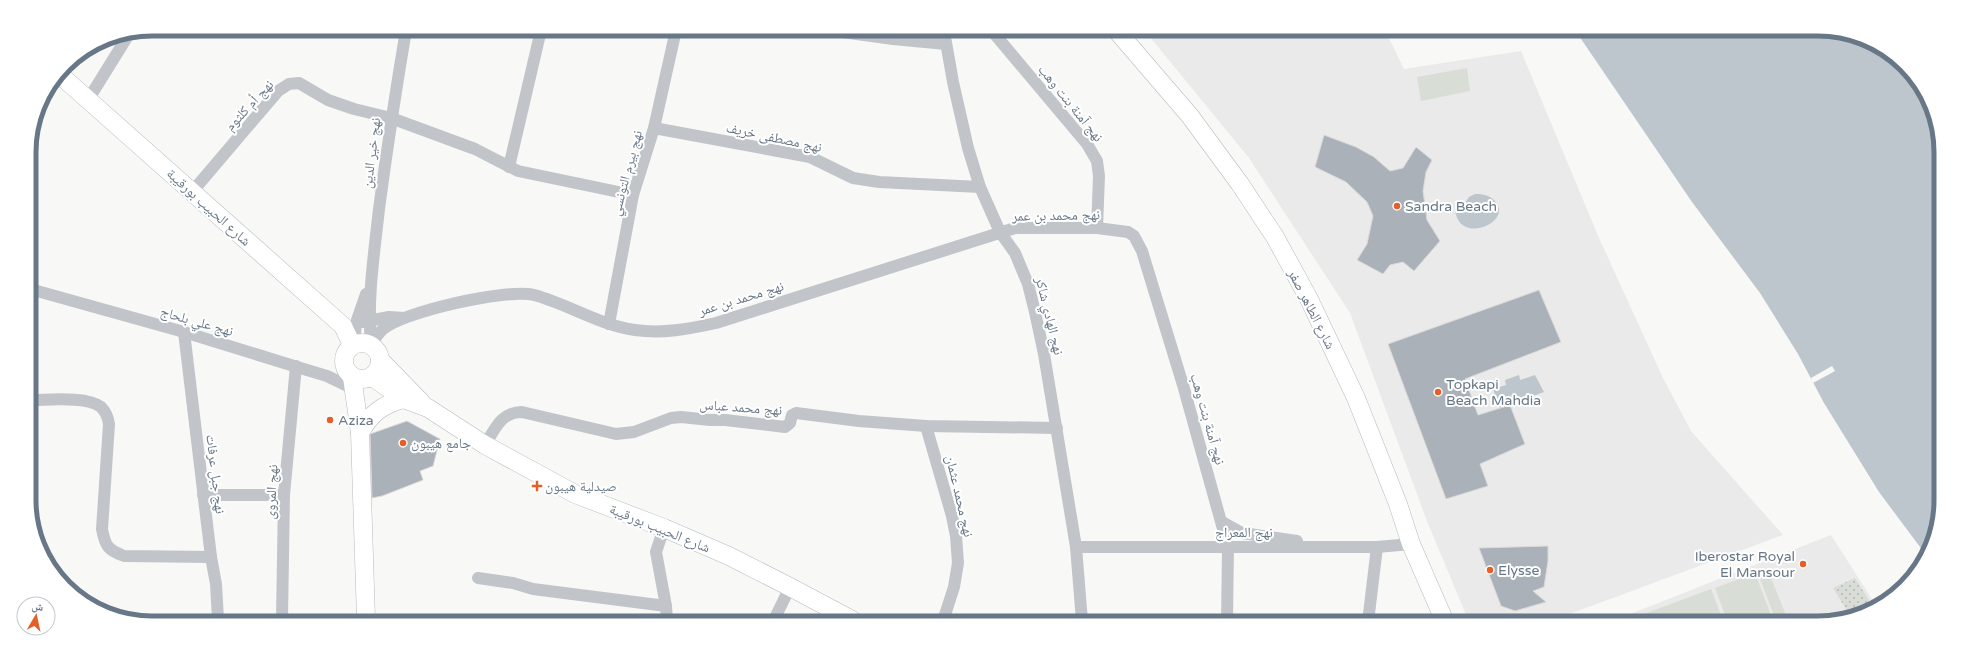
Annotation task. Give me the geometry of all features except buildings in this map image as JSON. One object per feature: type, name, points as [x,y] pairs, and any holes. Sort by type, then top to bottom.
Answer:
[{"type":"main road","name":"شارع الطاهر صفر","points":[[1121,36],[1190,116],[1240,184],[1275,237],[1309,299],[1356,398],[1398,504],[1411,544],[1442,616]]},
{"type":"main road","name":"شارع الحبيب بورقيبة","points":[[63,78],[192,192],[349,325],[364,349],[428,408],[485,445],[574,494],[664,528],[729,556],[844,616]]},
{"type":"main road","points":[[364,349],[379,369],[362,380],[345,369],[345,353],[364,349]]},
{"type":"main road","name":"شارع الحبيب بورقيبة","points":[[362,380],[428,408]]},
{"type":"main road","points":[[362,380],[360,433],[366,616]]},
{"type":"main road","points":[[360,433],[364,424],[377,410],[386,405],[404,399]]},
{"type":"street","name":"نهج خير الدين","points":[[364,349],[369,321],[370,281],[391,118],[405,36]]},
{"type":"street","points":[[509,167],[540,36]]},
{"type":"street","name":"نهج بيرم التونسي","points":[[609,324],[633,195],[654,128],[675,36]]},
{"type":"street","points":[[878,36],[946,44]]},
{"type":"street","name":"نهج الهادي شاكر","points":[[945,36],[968,148],[980,187],[1000,232],[1015,253],[1028,284],[1044,354],[1057,428],[1076,547],[1082,616]]},
{"type":"street","name":"نهج آمنة بنت وهب","points":[[996,36],[1087,144],[1097,161],[1099,176],[1097,228]]},
{"type":"street","points":[[88,100],[126,39]]},
{"type":"street","name":"نهج أم كلثوم","points":[[192,192],[278,91],[289,84],[299,83],[328,100],[354,109],[391,118],[475,149],[509,167],[534,174],[633,195]]},
{"type":"street","name":"نهج مصطفى خريف","points":[[654,128],[810,157],[823,162],[840,173],[853,178],[879,182],[980,187]]},
{"type":"street","name":"نهج محمد بن عمر","points":[[364,349],[382,330],[407,318],[467,300],[517,293],[533,295],[609,324],[635,330],[681,330],[716,323],[1015,228],[1097,228],[1128,232]]},
{"type":"street","name":"نهج آمنة بنت وهب","points":[[1128,232],[1134,236],[1142,251],[1222,522],[1228,547],[1227,616]]},
{"type":"street","name":"نهج خير الدين","points":[[349,325],[370,281]]},
{"type":"street","name":"نهج علي بلحاج","points":[[36,291],[184,332],[327,376],[362,380]]},
{"type":"street","points":[[349,325],[389,317],[407,318]]},
{"type":"street","name":"نهج جبل عرفات","points":[[184,332],[203,495],[216,584],[218,616]]},
{"type":"street","name":"نهج المروى","points":[[282,616],[284,495],[296,366]]},
{"type":"street","points":[[36,400],[81,400],[101,407],[107,414],[109,424],[102,529],[104,542],[112,551],[124,556],[211,557]]},
{"type":"street","name":"نهج محمد عباس","points":[[485,445],[503,417],[515,412],[522,412],[616,434],[634,432],[671,418],[681,417],[725,420],[785,427],[790,423],[792,415],[796,413],[859,421],[926,426],[1057,428]]},
{"type":"street","name":"نهج محمد عثمان","points":[[926,426],[956,536],[958,563],[954,587],[945,616]]},
{"type":"street","points":[[203,495],[284,495]]},
{"type":"street","points":[[1222,522],[1242,533],[1342,547]]},
{"type":"street","points":[[664,528],[656,552],[667,616]]},
{"type":"street","name":"نهج المعراج","points":[[1076,547],[1377,547],[1411,544]]},
{"type":"street","points":[[1369,616],[1377,547]]},
{"type":"street","points":[[478,578],[513,583],[533,589],[666,606]]},
{"type":"street","points":[[776,616],[790,587]]},
{"type":"shaded area","points":[[1149,36],[1388,36],[1404,69],[1521,51],[1599,238],[1663,378],[1691,431],[1783,535],[1564,616],[1467,616],[1427,521],[1350,313],[1249,158]]},
{"type":"shaded area","points":[[1579,36],[1833,37],[1848,40],[1876,52],[1889,60],[1910,81],[1922,101],[1928,115],[1932,129],[1934,152],[1934,500],[1930,530],[1922,550],[1879,492],[1824,403],[1798,354],[1760,293],[1692,202]]},
{"type":"shaded area","points":[[1467,68],[1470,91],[1421,101],[1417,77]]},
{"type":"shaded area","points":[[1475,194],[1491,197],[1499,209],[1497,217],[1491,223],[1482,227],[1472,228],[1464,226],[1457,218],[1455,205],[1463,206],[1469,197]]},
{"type":"shaded area","points":[[1519,375],[1520,380],[1535,375],[1544,392],[1500,408],[1493,389],[1506,385],[1505,380]]},
{"type":"shaded area","name":"Iberostar Royal El Mansour","points":[[1831,535],[1873,601],[1848,612],[1826,616],[1625,616]]},
{"type":"shaded area","points":[[1755,573],[1771,616],[1725,616],[1715,588]]},
{"type":"shaded area","points":[[1770,575],[1786,616],[1774,616],[1760,579]]},
{"type":"shaded area","points":[[1855,578],[1871,603],[1848,612],[1833,588]]},
{"type":"shaded area","points":[[1711,589],[1721,616],[1645,616],[1644,614]]},
{"type":"pier","points":[[1832,366],[1835,371],[1813,383],[1811,378]]},
{"type":"place","name":"Sandra Beach","points":[[1397,206]]},
{"type":"place","name":"Topkapi Beach Mahdia","points":[[1438,392]]},
{"type":"place","name":"Aziza","points":[[330,420]]},
{"type":"place","name":"جامع هيبون","points":[[403,443]]},
{"type":"place","name":"صيدلية هيبون","points":[[537,486]]},
{"type":"place","name":"Iberostar Royal El Mansour","points":[[1803,564]]},
{"type":"place","name":"Elysse","points":[[1490,570]]}]
